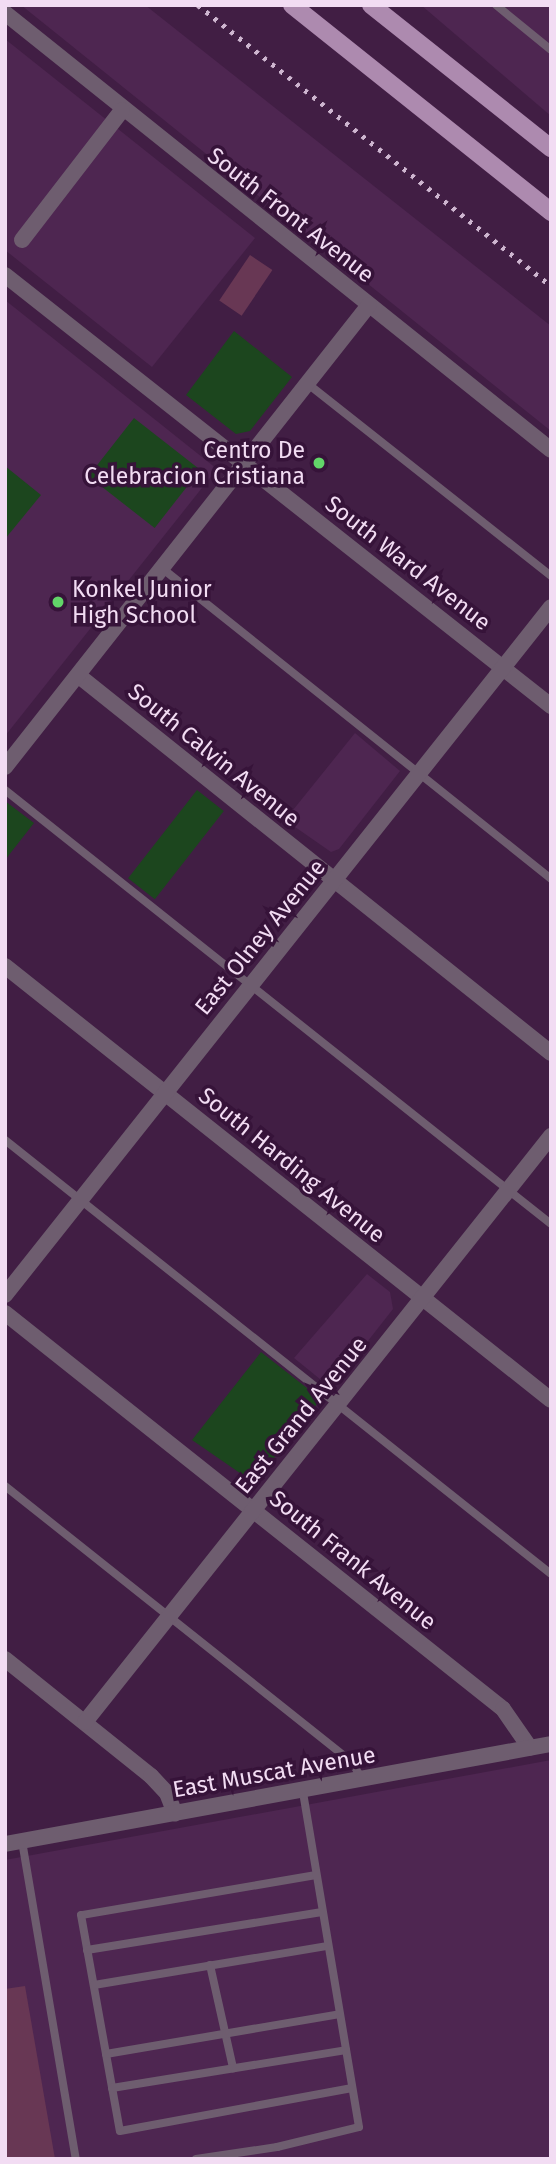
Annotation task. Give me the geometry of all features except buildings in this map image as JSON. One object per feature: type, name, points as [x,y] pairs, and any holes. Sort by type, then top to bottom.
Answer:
[{"type":"main road","points":[[292,5],[551,212]]},
{"type":"main road","points":[[371,5],[551,148]]},
{"type":"street","name":"South Front Avenue","points":[[5,13],[122,110],[551,450]]},
{"type":"street","points":[[22,240],[122,110]]},
{"type":"street","name":"South Ward Avenue","points":[[5,275],[551,706]]},
{"type":"street","points":[[5,767],[369,305]]},
{"type":"street","name":"East Olney Avenue","points":[[5,1295],[551,607]]},
{"type":"street","name":"South Calvin Avenue","points":[[79,676],[551,1053]]},
{"type":"street","name":"South Harding Avenue","points":[[5,965],[551,1400]]},
{"type":"street","name":"East Grand Avenue","points":[[85,1722],[551,1136]]},
{"type":"street","name":"South Frank Avenue","points":[[5,1312],[503,1709],[530,1748]]},
{"type":"street","points":[[5,1659],[151,1776],[167,1793],[175,1814]]},
{"type":"street","name":"East Muscat Avenue","points":[[5,1844],[551,1744]]},
{"type":"lane","points":[[496,5],[551,50]]},
{"type":"lane","points":[[308,384],[551,576]]},
{"type":"lane","points":[[163,569],[551,878]]},
{"type":"lane","points":[[5,790],[551,1224]]},
{"type":"lane","points":[[5,1140],[551,1574]]},
{"type":"lane","points":[[5,1486],[352,1762],[363,1780]]},
{"type":"lane","points":[[196,2159],[276,2147],[359,2127],[303,1791]]},
{"type":"lane","points":[[22,1841],[76,2159]]},
{"type":"lane","points":[[316,1875],[81,1915],[120,2131],[352,2088]]},
{"type":"lane","points":[[87,1950],[322,1912]]},
{"type":"lane","points":[[94,1985],[328,1946]]},
{"type":"lane","points":[[210,1965],[233,2068]]},
{"type":"lane","points":[[106,2054],[340,2014]]},
{"type":"lane","points":[[112,2088],[346,2050]]},
{"type":"shaded area","points":[[21,5],[145,5],[551,326],[551,431]]},
{"type":"shaded area","points":[[421,5],[551,5],[551,116]]},
{"type":"shaded area","points":[[5,39],[255,238],[152,367],[5,250]]},
{"type":"shaded area","name":"Konkel Junior High School","points":[[5,300],[217,469],[5,736]]},
{"type":"shaded area","points":[[355,733],[400,771],[339,849],[331,852],[285,820]]},
{"type":"shaded area","points":[[367,1274],[390,1292],[393,1309],[331,1388],[294,1358]]},
{"type":"shaded area","points":[[551,1760],[551,2159],[5,2159],[5,1860]]},
{"type":"green space","points":[[234,331],[292,377],[250,431],[236,434],[186,395]]},
{"type":"green space","points":[[134,418],[200,470],[155,528],[88,476]]},
{"type":"green space","points":[[5,466],[41,495],[5,539]]},
{"type":"green space","points":[[197,790],[224,811],[155,899],[128,878]]},
{"type":"green space","points":[[5,801],[34,823],[5,860]]},
{"type":"green space","points":[[261,1352],[321,1399],[258,1478],[250,1480],[192,1440]]},
{"type":"railway","points":[[198,5],[551,286]]},
{"type":"place","name":"Centro De Celebracion Cristiana","points":[[319,463]]},
{"type":"place","name":"Konkel Junior High School","points":[[58,602]]}]
